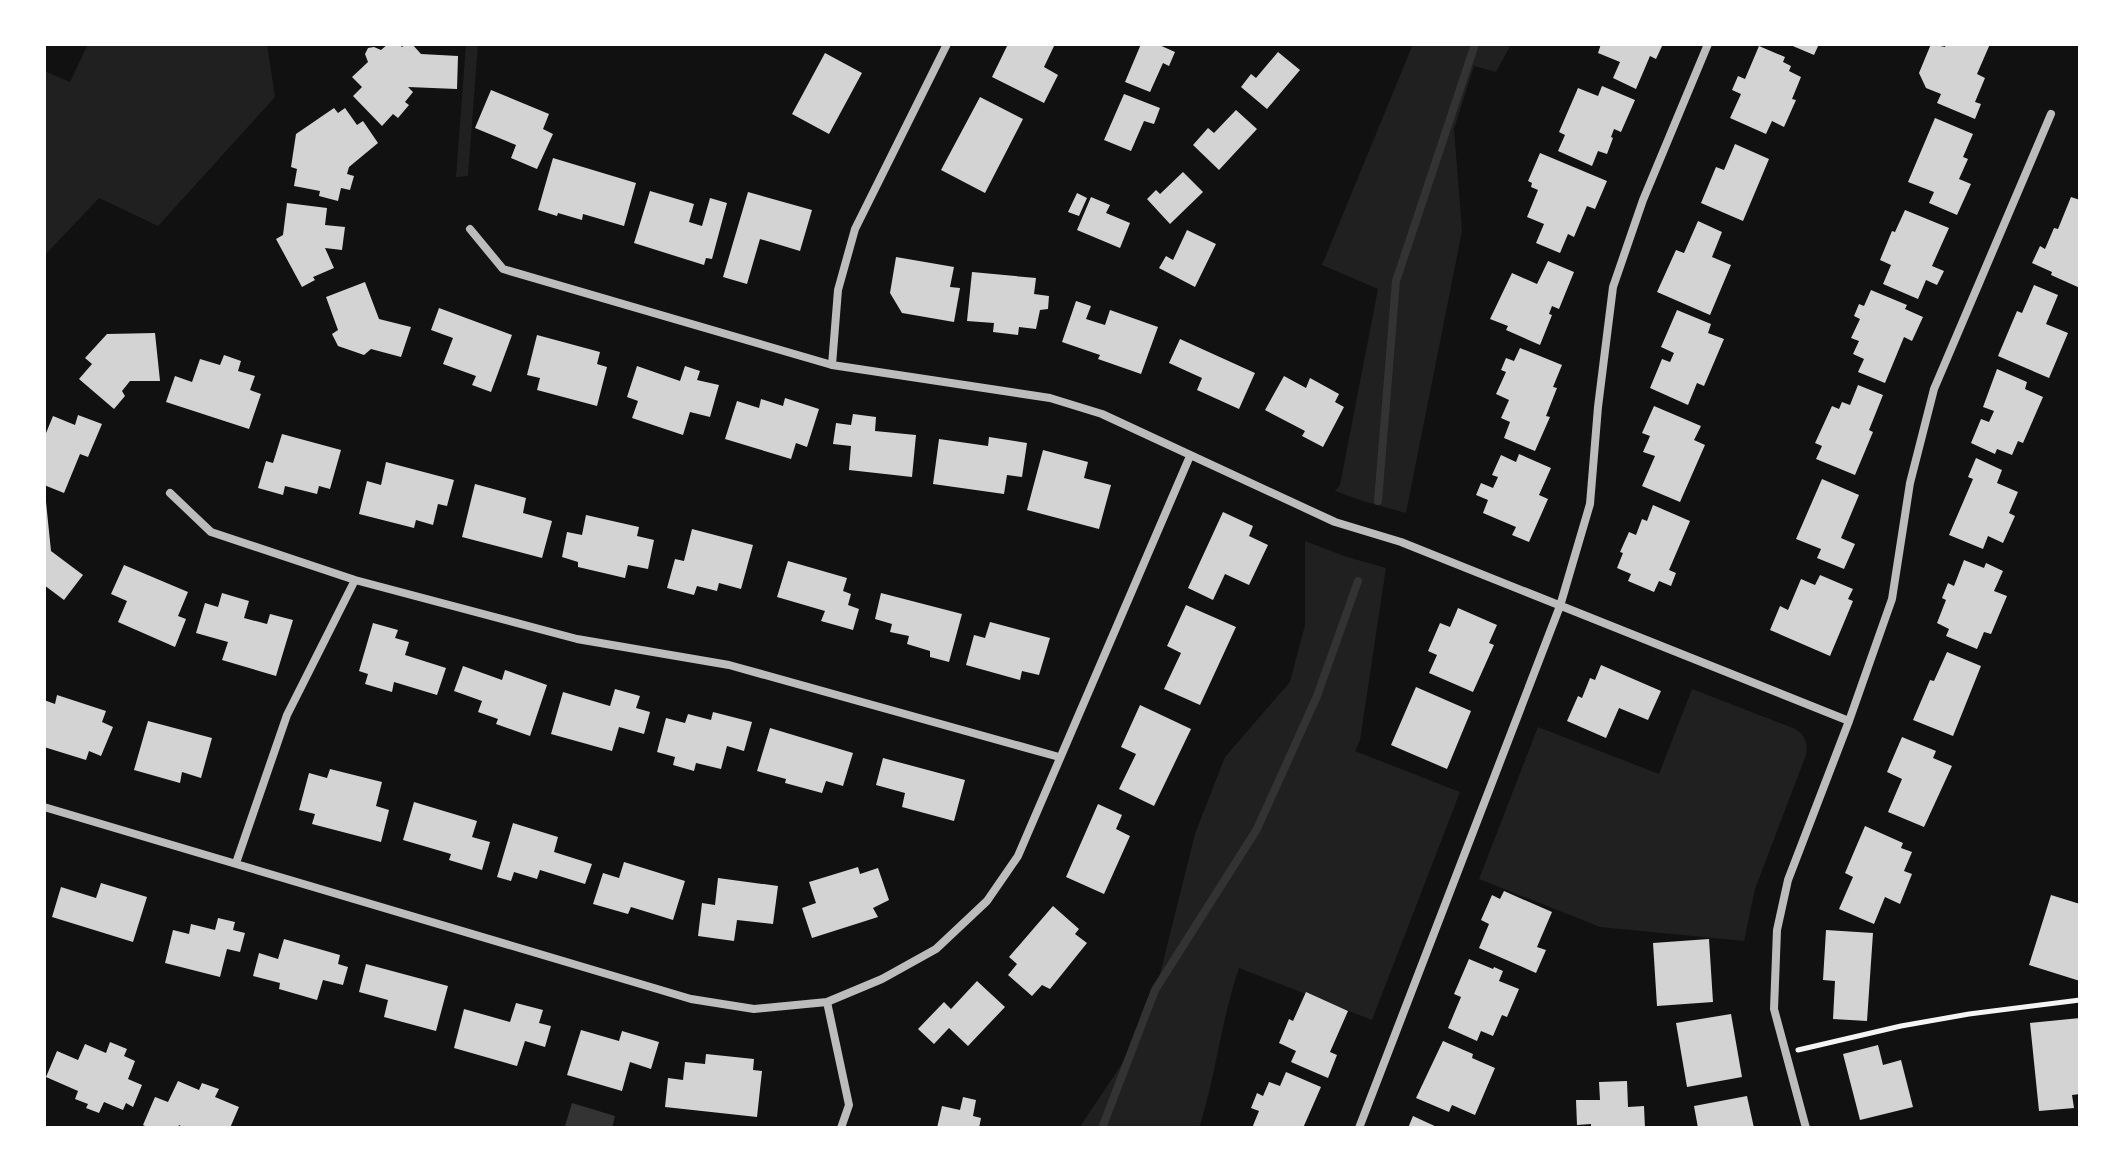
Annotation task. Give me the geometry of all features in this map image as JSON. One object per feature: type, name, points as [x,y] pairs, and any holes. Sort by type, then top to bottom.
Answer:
[{"type":"street","points":[[832,365],[838,290],[855,229],[947,44]]},
{"type":"street","points":[[1359,1128],[1560,606],[1590,504],[1613,287],[1643,200],[1708,44]]},
{"type":"street","points":[[1806,1128],[1774,1009],[1777,930],[1788,880],[1892,599],[1910,483],[1934,389],[2051,114]]},
{"type":"street","points":[[470,229],[503,269],[832,365],[1050,398],[1102,414],[1335,522],[1401,542],[1849,721]]},
{"type":"street","points":[[44,807],[691,999],[754,1009],[827,1002],[882,979],[936,949],[987,901],[1018,856],[1190,456]]},
{"type":"street","points":[[170,493],[211,532],[355,580],[577,639],[729,665],[1059,757]]},
{"type":"street","points":[[236,863],[287,715],[355,580]]},
{"type":"street","points":[[827,1002],[849,1105],[841,1128]]},
{"type":"path","points":[[1786,1053],[1942,1019],[2080,1000]]},
{"type":"shaded area","points":[[88,44],[267,44],[275,97],[158,226],[99,198],[44,256],[44,71],[70,82]]},
{"type":"shaded area","points":[[466,44],[478,44],[468,176],[456,177]]},
{"type":"shaded area","points":[[1413,44],[1511,44],[1496,72],[1474,66],[1454,129],[1462,231],[1406,513],[1335,491],[1340,485],[1378,289],[1322,265]]},
{"type":"shaded area","points":[[1305,541],[1386,568],[1360,740],[1355,751],[1460,792],[1372,1020],[1239,968],[1199,1128],[1079,1128],[1130,1052],[1159,978],[1195,834],[1225,757],[1290,682],[1305,625]]},
{"type":"shaded area","points":[[1692,689],[1793,728],[1806,743],[1806,755],[1755,889],[1744,941],[1600,927],[1479,879],[1538,727],[1659,774]]},
{"type":"shaded area","points":[[572,1103],[615,1116],[612,1128],[565,1126]]},
{"type":"building","points":[[388,44],[402,47],[412,44],[421,54],[458,56],[457,89],[408,87],[413,92],[405,102],[409,105],[398,118],[393,114],[382,126],[353,96],[362,87],[352,77],[368,62],[365,54],[368,48],[381,50]]},
{"type":"building","points":[[1008,44],[1055,44],[1044,67],[1058,75],[1044,103],[992,77]]},
{"type":"building","points":[[1141,44],[1157,44],[1175,52],[1169,66],[1163,63],[1150,92],[1125,82]]},
{"type":"building","points":[[1601,44],[1663,44],[1656,59],[1650,56],[1636,89],[1613,78],[1620,62],[1598,53]]},
{"type":"building","points":[[1788,44],[1819,44],[1814,55]]},
{"type":"building","points":[[1931,44],[1945,47],[1946,44],[1990,44],[1977,74],[1985,78],[1975,102],[1981,104],[1975,119],[1937,103],[1941,94],[1926,88],[1919,73]]},
{"type":"building","points":[[1759,46],[1785,57],[1783,62],[1791,66],[1789,71],[1801,77],[1792,99],[1796,100],[1784,127],[1772,121],[1766,134],[1730,118],[1741,94],[1732,90],[1738,76],[1745,79]]},
{"type":"building","points":[[1278,52],[1300,70],[1267,109],[1241,87],[1251,74],[1256,78]]},
{"type":"building","points":[[825,53],[862,73],[829,134],[792,114]]},
{"type":"building","points":[[1602,86],[1635,100],[1621,132],[1614,129],[1607,154],[1598,151],[1592,166],[1558,151],[1565,135],[1559,132],[1578,88],[1598,96]]},
{"type":"building","points":[[491,90],[549,114],[543,129],[553,134],[537,169],[511,158],[516,145],[475,128]]},
{"type":"building","points":[[1124,94],[1160,108],[1154,124],[1144,121],[1131,151],[1104,140]]},
{"type":"building","points":[[980,97],[1023,119],[985,193],[941,170]]},
{"type":"building","points":[[334,108],[338,113],[345,108],[357,125],[363,121],[378,143],[349,167],[347,174],[354,176],[350,190],[341,188],[338,201],[319,196],[320,191],[294,186],[297,169],[291,167],[296,134]]},
{"type":"building","points":[[1236,110],[1257,129],[1219,170],[1193,145],[1208,128],[1214,133]]},
{"type":"building","points":[[1935,118],[1973,134],[1963,157],[1968,159],[1959,179],[1971,184],[1957,215],[1929,203],[1934,192],[1908,182]]},
{"type":"building","points":[[1735,144],[1769,159],[1743,221],[1701,203],[1716,167],[1724,170]]},
{"type":"building","points":[[1540,153],[1607,181],[1595,209],[1587,206],[1574,237],[1568,234],[1560,253],[1536,243],[1544,224],[1527,217],[1538,190],[1531,187],[1532,183],[1528,181]]},
{"type":"building","points":[[553,158],[636,183],[624,226],[583,214],[582,220],[538,210]]},
{"type":"building","points":[[1183,172],[1203,192],[1170,224],[1147,199],[1156,190],[1160,194]]},
{"type":"building","points":[[650,191],[694,204],[689,222],[702,226],[710,198],[727,203],[712,259],[706,258],[704,265],[634,243]]},
{"type":"building","points":[[748,192],[812,210],[800,251],[760,239],[747,284],[723,277]]},
{"type":"building","points":[[1077,193],[1087,198],[1079,216],[1068,212]]},
{"type":"building","points":[[1091,197],[1110,205],[1106,213],[1130,223],[1120,248],[1077,230]]},
{"type":"building","points":[[2071,197],[2080,200],[2080,288],[2032,263],[2040,246],[2045,249],[2054,228],[2058,229]]},
{"type":"building","points":[[287,203],[327,208],[325,225],[345,227],[342,250],[325,248],[334,268],[313,277],[315,280],[302,287],[276,239],[283,235]]},
{"type":"building","points":[[1905,210],[1949,228],[1932,266],[1944,271],[1937,285],[1926,280],[1918,299],[1883,284],[1891,265],[1880,260]]},
{"type":"building","points":[[1698,221],[1722,232],[1712,257],[1731,265],[1710,315],[1657,292],[1676,250],[1684,253]]},
{"type":"building","points":[[1187,230],[1216,244],[1195,287],[1159,268],[1166,256],[1173,260]]},
{"type":"building","points":[[896,257],[954,267],[950,287],[960,288],[954,322],[902,313],[890,293]]},
{"type":"building","points":[[1548,261],[1574,272],[1559,309],[1552,306],[1549,314],[1552,315],[1540,345],[1490,319],[1512,273],[1537,284]]},
{"type":"building","points":[[972,272],[1036,278],[1034,294],[1049,296],[1048,309],[1040,310],[1036,329],[1019,327],[1018,335],[993,332],[994,323],[967,321]]},
{"type":"building","points":[[365,282],[379,319],[411,327],[401,357],[371,349],[364,355],[338,346],[332,334],[338,330],[326,297]]},
{"type":"building","points":[[2034,285],[2058,295],[2046,324],[2068,333],[2049,378],[1998,356],[2017,311],[2022,313]]},
{"type":"building","points":[[1871,290],[1907,305],[1905,309],[1923,317],[1912,341],[1904,337],[1885,383],[1858,372],[1864,359],[1853,354],[1859,341],[1851,338],[1860,319],[1854,316],[1859,304],[1864,306]]},
{"type":"building","points":[[1076,301],[1091,306],[1086,319],[1105,325],[1110,310],[1158,327],[1141,374],[1062,342]]},
{"type":"building","points":[[439,308],[512,335],[491,392],[472,385],[476,376],[443,364],[453,338],[431,330]]},
{"type":"building","points":[[1677,310],[1711,324],[1708,333],[1724,339],[1704,386],[1697,383],[1688,405],[1650,388],[1662,359],[1670,362],[1674,353],[1661,347]]},
{"type":"building","points":[[155,333],[160,381],[130,381],[122,391],[125,396],[114,409],[79,379],[92,364],[85,358],[107,334]]},
{"type":"building","points":[[537,335],[600,352],[597,364],[607,367],[597,406],[537,390],[540,378],[527,375]]},
{"type":"building","points":[[1180,339],[1255,373],[1239,409],[1197,390],[1202,378],[1169,363]]},
{"type":"building","points":[[1520,348],[1562,365],[1546,416],[1550,417],[1535,451],[1504,438],[1510,422],[1501,418],[1509,400],[1496,394],[1506,372],[1501,370],[1506,358],[1514,361]]},
{"type":"building","points":[[224,355],[241,361],[238,371],[255,376],[250,390],[261,394],[249,429],[166,402],[175,376],[192,382],[200,359],[220,365]]},
{"type":"building","points":[[637,366],[680,381],[685,366],[700,371],[697,380],[719,385],[710,417],[690,412],[683,435],[632,418],[638,401],[627,397]]},
{"type":"building","points":[[1997,369],[2027,382],[2025,389],[2043,397],[2023,443],[2018,441],[2012,455],[1997,449],[1995,454],[1971,443],[1981,419],[1989,422],[1994,411],[1983,407]]},
{"type":"building","points":[[1284,376],[1306,388],[1310,378],[1339,394],[1335,402],[1344,407],[1323,447],[1302,436],[1305,431],[1265,410]]},
{"type":"building","points":[[1858,385],[1883,395],[1869,430],[1873,432],[1855,475],[1816,459],[1822,446],[1815,443],[1832,406],[1839,409],[1842,402],[1850,405]]},
{"type":"building","points":[[785,398],[819,409],[807,447],[796,443],[791,459],[725,439],[737,401],[759,408],[761,399],[783,406]]},
{"type":"building","points":[[1654,406],[1701,426],[1694,440],[1705,445],[1680,502],[1642,486],[1655,456],[1643,452],[1650,436],[1642,433]]},
{"type":"building","points":[[853,414],[876,417],[875,431],[916,435],[912,477],[849,470],[851,446],[833,444],[836,423],[851,425]]},
{"type":"building","points":[[78,415],[102,424],[88,457],[80,454],[64,493],[44,485],[44,438],[53,416],[75,425]]},
{"type":"building","points":[[282,434],[341,450],[330,489],[319,486],[317,494],[285,486],[283,495],[258,488],[266,461],[273,463]]},
{"type":"building","points":[[989,437],[1027,443],[1022,477],[1007,475],[1004,494],[933,484],[939,439],[988,446]]},
{"type":"building","points":[[1043,450],[1088,462],[1084,478],[1111,485],[1099,529],[1027,510]]},
{"type":"building","points":[[1519,454],[1551,468],[1539,495],[1548,499],[1529,542],[1512,535],[1516,527],[1483,513],[1488,500],[1476,495],[1481,483],[1493,488],[1498,477],[1492,475],[1501,455],[1516,462]]},
{"type":"building","points":[[1976,458],[2002,470],[1997,483],[2018,492],[2009,513],[2015,516],[2003,543],[1988,536],[1983,549],[1949,535],[1973,479],[1968,477]]},
{"type":"building","points":[[386,462],[454,480],[447,506],[438,504],[433,525],[416,520],[414,528],[359,514],[367,481],[381,485]]},
{"type":"building","points":[[1822,479],[1859,495],[1841,538],[1855,544],[1844,569],[1817,558],[1821,549],[1796,539]]},
{"type":"building","points":[[475,484],[526,498],[523,513],[552,521],[542,558],[462,537]]},
{"type":"building","points":[[44,502],[51,551],[83,575],[64,600],[44,585]]},
{"type":"building","points":[[1653,505],[1690,521],[1669,570],[1676,573],[1671,586],[1659,581],[1654,592],[1628,581],[1631,574],[1617,568],[1629,532],[1636,535],[1642,519],[1647,521]]},
{"type":"building","points":[[1223,512],[1253,526],[1249,536],[1268,545],[1249,585],[1225,574],[1213,600],[1188,588]]},
{"type":"building","points":[[586,515],[639,527],[637,536],[654,540],[648,569],[628,565],[625,578],[578,567],[578,562],[562,557],[567,532],[582,535]]},
{"type":"building","points":[[692,529],[753,545],[741,589],[719,583],[717,591],[697,586],[694,595],[667,588],[675,559],[684,561]]},
{"type":"building","points":[[1964,560],[1984,568],[1986,563],[2003,571],[1994,591],[2007,596],[1991,634],[1984,632],[1977,649],[1946,636],[1949,629],[1937,623],[1946,600],[1942,598],[1948,583],[1954,586]]},
{"type":"building","points":[[788,561],[847,578],[843,591],[851,594],[848,605],[859,609],[853,630],[821,621],[825,611],[777,597]]},
{"type":"building","points":[[124,565],[188,592],[178,616],[186,619],[175,647],[118,622],[127,601],[111,594]]},
{"type":"building","points":[[1820,575],[1853,589],[1848,599],[1853,601],[1830,656],[1770,630],[1780,606],[1788,610],[1801,579],[1815,585]]},
{"type":"building","points":[[222,593],[249,601],[244,618],[267,624],[270,614],[293,620],[276,676],[222,660],[228,642],[196,633],[205,603],[218,607]]},
{"type":"building","points":[[881,593],[962,614],[949,662],[930,657],[930,651],[907,644],[909,636],[890,632],[892,624],[875,619]]},
{"type":"building","points":[[1186,605],[1236,627],[1200,705],[1164,689],[1181,653],[1167,646]]},
{"type":"building","points":[[1458,608],[1497,625],[1489,643],[1494,645],[1473,692],[1429,673],[1437,655],[1428,651],[1440,623],[1450,627]]},
{"type":"building","points":[[990,622],[1050,638],[1039,675],[1022,671],[1020,680],[966,665],[974,635],[985,638]]},
{"type":"building","points":[[373,623],[398,630],[395,638],[409,642],[405,655],[446,668],[437,695],[394,682],[392,692],[365,684],[368,674],[359,671]]},
{"type":"building","points":[[1947,652],[1981,666],[1953,736],[1913,720],[1930,680],[1934,681]]},
{"type":"building","points":[[1601,665],[1661,691],[1648,720],[1619,708],[1606,738],[1567,721],[1578,696],[1582,698],[1590,678],[1595,680]]},
{"type":"building","points":[[463,666],[502,680],[505,670],[547,685],[530,736],[496,724],[498,719],[478,712],[482,701],[454,691]]},
{"type":"building","points":[[1416,687],[1471,711],[1447,769],[1391,745]]},
{"type":"building","points":[[615,689],[640,696],[636,708],[650,712],[644,734],[619,727],[612,751],[551,734],[563,692],[610,706]]},
{"type":"building","points":[[57,695],[106,711],[102,722],[113,727],[101,756],[89,751],[86,760],[44,747],[44,700],[55,704]]},
{"type":"building","points":[[1140,705],[1191,729],[1154,806],[1119,789],[1136,754],[1121,747]]},
{"type":"building","points":[[713,712],[752,722],[744,751],[727,746],[721,769],[696,763],[694,771],[673,765],[675,757],[657,752],[666,718],[685,723],[688,714],[711,720]]},
{"type":"building","points":[[148,721],[212,738],[201,778],[182,772],[180,783],[134,770]]},
{"type":"building","points":[[770,728],[853,753],[843,786],[826,781],[822,793],[757,771]]},
{"type":"building","points":[[1902,737],[1936,751],[1933,758],[1952,766],[1924,827],[1888,812],[1902,779],[1887,772]]},
{"type":"building","points":[[883,758],[965,780],[954,821],[902,807],[905,793],[876,785]]},
{"type":"building","points":[[330,769],[382,782],[376,806],[389,810],[381,842],[312,824],[315,814],[299,810],[309,773],[327,778]]},
{"type":"building","points":[[414,802],[477,821],[472,837],[490,842],[482,870],[449,860],[451,854],[403,840]]},
{"type":"building","points":[[1098,804],[1122,815],[1116,829],[1130,836],[1104,894],[1066,877]]},
{"type":"building","points":[[513,823],[558,837],[554,852],[592,864],[585,884],[540,870],[537,879],[514,872],[511,881],[497,877]]},
{"type":"building","points":[[1865,826],[1903,843],[1901,848],[1912,852],[1904,871],[1912,874],[1900,904],[1885,897],[1874,924],[1839,909],[1853,877],[1845,873]]},
{"type":"building","points":[[624,862],[685,881],[673,920],[631,907],[628,914],[593,904],[603,873],[619,878]]},
{"type":"building","points":[[858,867],[860,874],[878,868],[889,900],[873,908],[878,917],[812,938],[802,908],[816,903],[809,882]]},
{"type":"building","points":[[718,878],[778,886],[773,924],[737,920],[734,941],[698,936],[702,903],[715,905]]},
{"type":"building","points":[[101,883],[147,897],[133,942],[52,917],[61,887],[96,898]]},
{"type":"building","points":[[1504,891],[1552,912],[1537,947],[1546,950],[1536,973],[1479,948],[1489,924],[1481,920],[1492,895],[1500,899]]},
{"type":"building","points":[[2051,895],[2080,904],[2080,981],[2029,965]]},
{"type":"building","points":[[1053,906],[1079,929],[1075,934],[1087,943],[1050,989],[1042,985],[1032,996],[1008,975],[1017,964],[1009,957]]},
{"type":"building","points":[[218,918],[235,922],[233,930],[245,933],[240,952],[227,949],[220,977],[165,963],[173,930],[189,934],[191,924],[215,930]]},
{"type":"building","points":[[1826,930],[1873,933],[1867,1021],[1833,1019],[1835,981],[1823,980]]},
{"type":"building","points":[[284,939],[340,955],[338,964],[348,967],[343,985],[323,980],[317,1000],[279,989],[280,983],[253,976],[259,953],[278,959]]},
{"type":"building","points":[[1709,939],[1713,1002],[1657,1006],[1653,943]]},
{"type":"building","points":[[1469,959],[1503,971],[1499,981],[1519,989],[1507,1017],[1502,1015],[1493,1036],[1481,1031],[1477,1041],[1448,1028],[1461,997],[1454,994]]},
{"type":"building","points":[[366,964],[448,986],[436,1031],[384,1017],[388,1000],[359,992]]},
{"type":"building","points":[[977,981],[1005,1007],[968,1046],[949,1028],[934,1044],[918,1029],[944,1002],[951,1009]]},
{"type":"building","points":[[1306,992],[1348,1011],[1330,1052],[1337,1055],[1328,1078],[1291,1062],[1296,1051],[1279,1043]]},
{"type":"building","points":[[516,1003],[543,1010],[539,1023],[551,1026],[545,1047],[525,1041],[517,1066],[454,1048],[464,1009],[510,1022]]},
{"type":"building","points":[[1731,1014],[1742,1077],[1687,1087],[1676,1023]]},
{"type":"building","points":[[2080,1018],[2080,1094],[2072,1095],[2074,1108],[2039,1111],[2030,1023]]},
{"type":"building","points":[[581,1030],[619,1041],[622,1031],[659,1042],[651,1069],[630,1062],[622,1091],[567,1075]]},
{"type":"building","points":[[1443,1041],[1495,1068],[1475,1115],[1452,1105],[1449,1112],[1416,1098]]},
{"type":"building","points":[[110,1042],[127,1049],[124,1056],[135,1061],[128,1079],[142,1085],[133,1107],[126,1103],[123,1110],[104,1102],[99,1113],[75,1099],[78,1091],[46,1077],[57,1051],[78,1060],[85,1044],[106,1053]]},
{"type":"building","points":[[1878,1045],[1883,1065],[1901,1060],[1913,1107],[1860,1120],[1843,1054]]},
{"type":"building","points":[[706,1054],[754,1059],[753,1070],[762,1071],[757,1117],[665,1107],[668,1078],[683,1080],[685,1062],[705,1064]]},
{"type":"building","points":[[1286,1072],[1321,1087],[1303,1128],[1252,1128],[1259,1111],[1251,1108],[1257,1093],[1263,1096],[1269,1082],[1280,1086]]},
{"type":"building","points":[[178,1081],[199,1090],[202,1083],[219,1089],[215,1097],[239,1107],[230,1128],[185,1128],[179,1125],[178,1128],[149,1128],[143,1125],[155,1097],[168,1102]]},
{"type":"building","points":[[1627,1081],[1628,1107],[1644,1106],[1645,1128],[1577,1125],[1576,1100],[1600,1100],[1599,1082]]},
{"type":"building","points":[[1747,1096],[1754,1128],[1698,1128],[1694,1106]]},
{"type":"building","points":[[963,1097],[976,1100],[973,1116],[981,1118],[979,1128],[937,1128],[942,1106],[960,1110]]},
{"type":"building","points":[[1413,1116],[1439,1128],[1408,1128]]},
{"type":"waterway","points":[[1378,501],[1396,281],[1475,44]]},
{"type":"waterway","points":[[1102,1128],[1155,990],[1257,829],[1317,696],[1358,581]]}]
